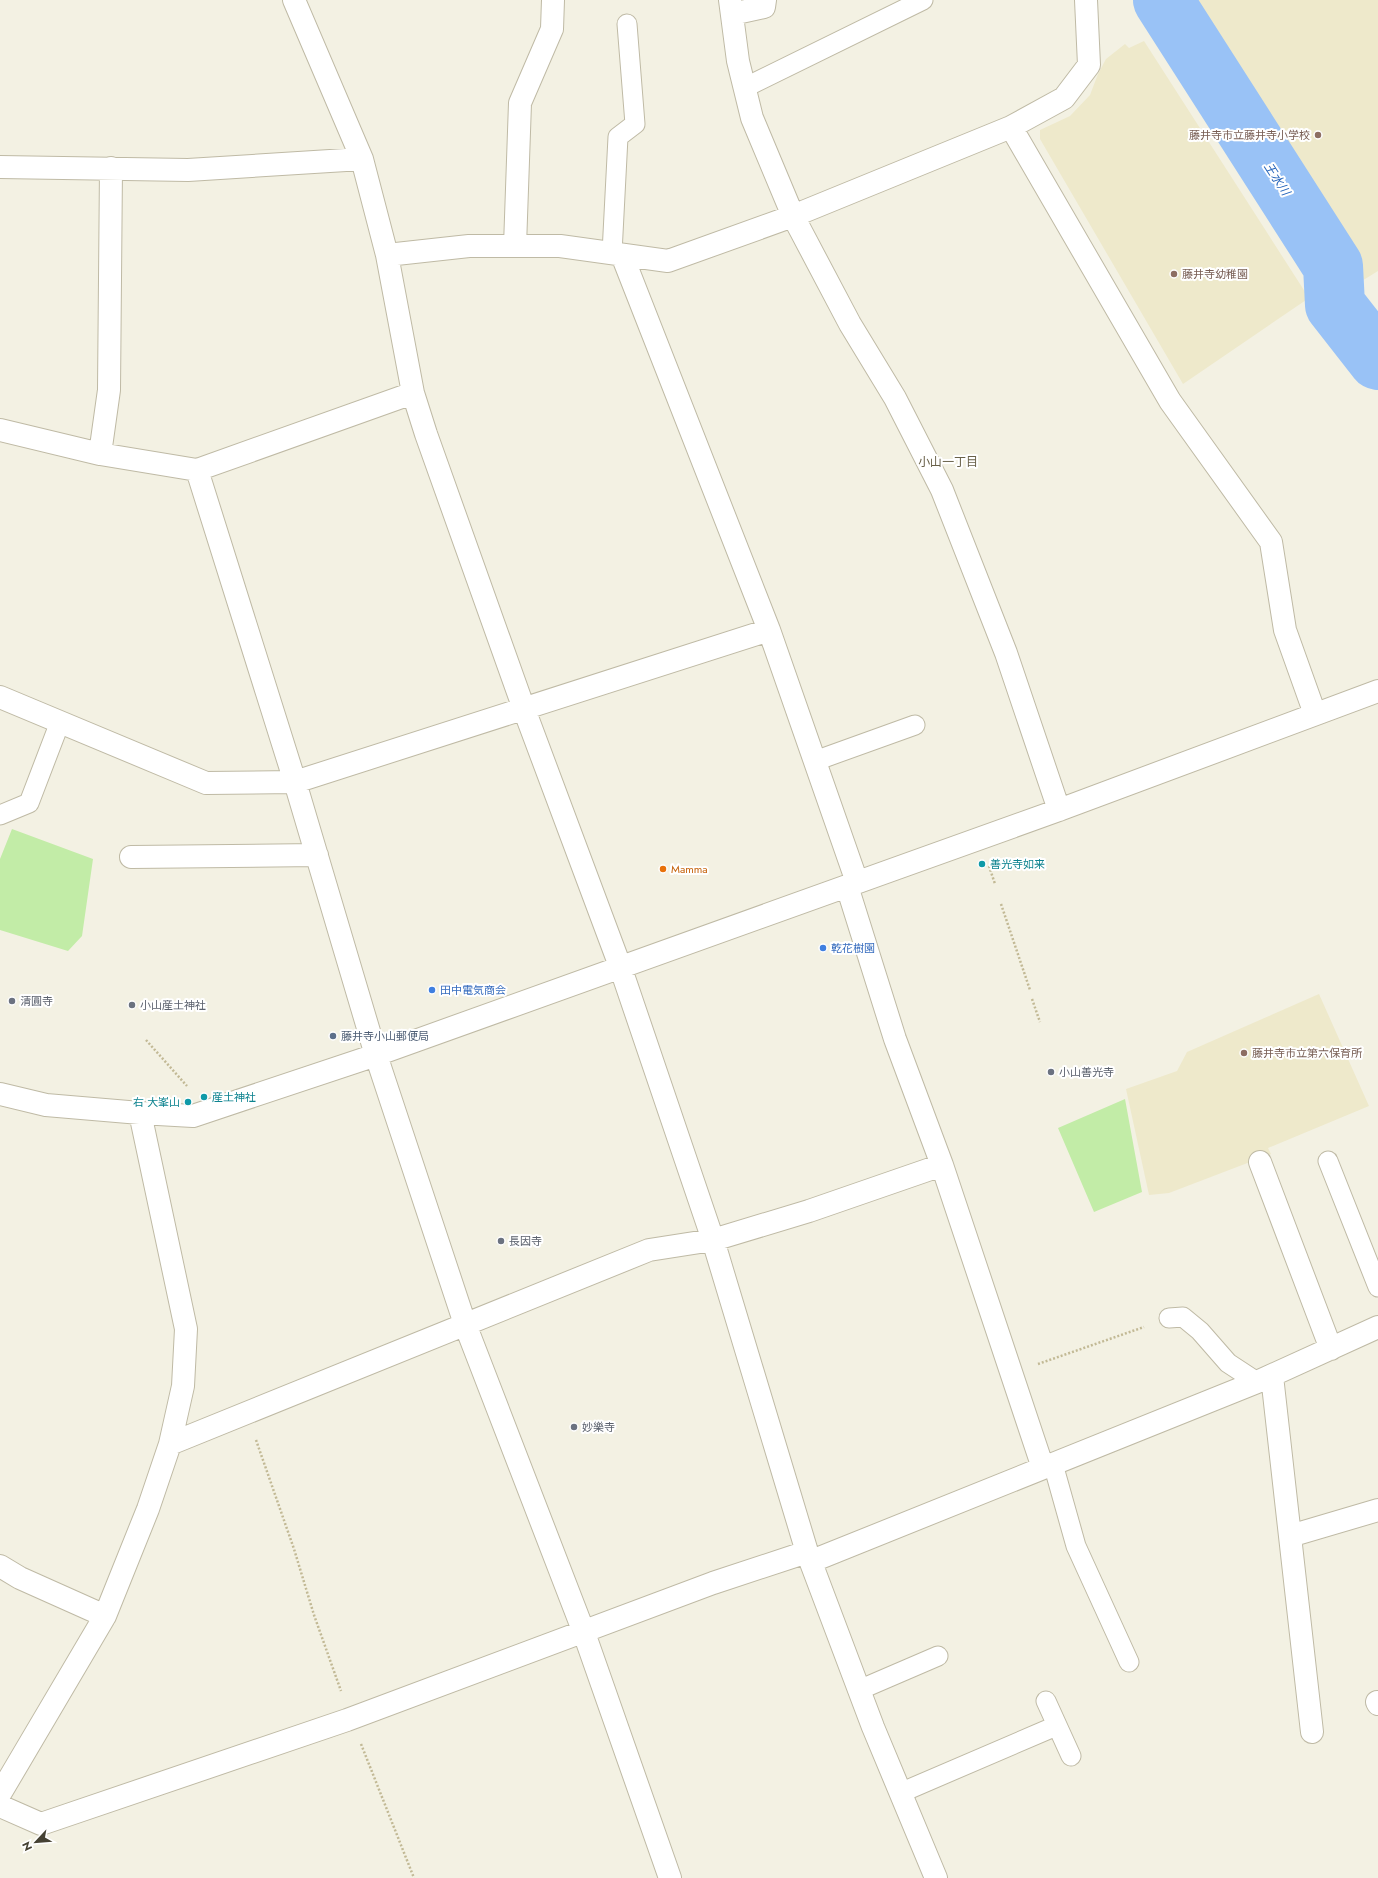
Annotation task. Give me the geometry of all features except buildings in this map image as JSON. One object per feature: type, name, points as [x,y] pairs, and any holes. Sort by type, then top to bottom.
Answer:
[{"type":"street","points":[[294,0],[362,159],[387,255],[413,392],[426,434],[524,709],[620,966],[714,1240],[810,1556],[859,1690],[936,1878]]},
{"type":"street","points":[[515,246],[520,102],[552,29],[553,0]]},
{"type":"street","points":[[766,0],[764,7],[731,7],[738,61],[752,118],[793,216],[850,324],[895,398],[942,490],[1006,653],[1059,810]]},
{"type":"street","points":[[387,255],[469,246],[560,246],[668,261],[793,216],[1011,127],[1064,98],[1089,65],[1086,0]]},
{"type":"street","points":[[1011,127],[1170,401],[1271,542],[1284,630],[1315,714]]},
{"type":"street","points":[[0,167],[188,170],[362,159]]},
{"type":"street","points":[[100,454],[109,390],[111,168]]},
{"type":"street","points":[[617,254],[768,630],[815,761],[852,884],[895,1039],[942,1165],[1011,1373],[1048,1466]]},
{"type":"street","points":[[0,430],[100,454],[197,470],[413,392]]},
{"type":"street","points":[[197,470],[295,782],[376,1055],[465,1324],[583,1630],[670,1878]]},
{"type":"street","points":[[0,697],[206,783],[295,782],[768,630]]},
{"type":"street","points":[[0,1094],[46,1105],[140,1114],[193,1116],[376,1055],[620,966],[1059,810],[1378,691]]},
{"type":"street","points":[[131,857],[317,855]]},
{"type":"street","points":[[0,1794],[106,1616],[148,1509],[170,1444],[183,1386],[186,1329],[140,1114]]},
{"type":"street","points":[[1260,1162],[1331,1349]]},
{"type":"street","points":[[170,1444],[649,1250],[714,1240],[809,1211],[942,1165]]},
{"type":"street","points":[[0,1806],[41,1824],[351,1718],[583,1630],[713,1583],[810,1556],[1048,1466],[1264,1379],[1378,1326]]},
{"type":"street","points":[[1264,1379],[1290,1536],[1312,1732]]},
{"type":"street","points":[[1290,1536],[1378,1510]]},
{"type":"street","points":[[0,1566],[20,1578],[106,1616]]},
{"type":"lane","points":[[744,88],[924,0]]},
{"type":"lane","points":[[617,254],[618,137],[634,124],[627,24]]},
{"type":"lane","points":[[0,815],[29,803],[60,722]]},
{"type":"lane","points":[[815,761],[915,725]]},
{"type":"lane","points":[[1328,1161],[1378,1287]]},
{"type":"lane","points":[[1170,1318],[1183,1317],[1200,1331],[1228,1362],[1264,1379]]},
{"type":"lane","points":[[1048,1466],[1076,1546],[1129,1662]]},
{"type":"lane","points":[[859,1690],[938,1656]]},
{"type":"lane","points":[[1046,1701],[1056,1726],[1071,1756]]},
{"type":"lane","points":[[900,1793],[1056,1726]]},
{"type":"path","points":[[987,860],[995,884]]},
{"type":"path","points":[[1002,904],[1030,990]]},
{"type":"path","points":[[1032,999],[1040,1022]]},
{"type":"path","points":[[146,1040],[188,1087]]},
{"type":"path","points":[[1011,1373],[1170,1318]]},
{"type":"path","points":[[246,1413],[294,1549],[314,1615],[351,1718],[414,1878]]},
{"type":"shaded area","name":"藤井寺市立藤井寺小学校","points":[[1173,0],[1378,0],[1378,271],[1352,287]]},
{"type":"shaded area","points":[[1144,41],[1309,298],[1183,384],[1040,139],[1040,130],[1070,116],[1090,95],[1098,74],[1106,59],[1125,44],[1129,48]]},
{"type":"shaded area","points":[[1319,994],[1369,1106],[1268,1148],[1271,1154],[1169,1193],[1149,1195],[1126,1089],[1177,1071],[1187,1052]]},
{"type":"green space","points":[[12,829],[93,859],[82,936],[68,951],[0,930],[0,859]]},
{"type":"green space","points":[[1125,1099],[1142,1192],[1094,1212],[1058,1128]]},
{"type":"waterway","name":"王水川","points":[[1163,0],[1333,266],[1335,305],[1378,360]]},
{"type":"place","name":"藤井寺市立藤井寺小学校","points":[[1318,135]]},
{"type":"place","name":"藤井寺幼稚園","points":[[1174,274]]},
{"type":"place","name":"善光寺如来","points":[[982,864]]},
{"type":"place","name":"Mamma","points":[[663,869]]},
{"type":"place","name":"乾花樹園","points":[[823,948]]},
{"type":"place","name":"田中電気商会","points":[[432,990]]},
{"type":"place","name":"清圓寺","points":[[12,1001]]},
{"type":"place","name":"小山産土神社","points":[[132,1005]]},
{"type":"place","name":"藤井寺小山郵便局","points":[[333,1036]]},
{"type":"place","name":"藤井寺市立第六保育所","points":[[1244,1053]]},
{"type":"place","name":"小山善光寺","points":[[1051,1072]]},
{"type":"place","name":"産土神社","points":[[204,1097]]},
{"type":"place","name":"右 大峯山","points":[[188,1102]]},
{"type":"place","name":"長因寺","points":[[501,1241]]},
{"type":"place","name":"妙樂寺","points":[[574,1427]]},
{"type":"district","name":"小山一丁目","points":[[948,462]]}]
